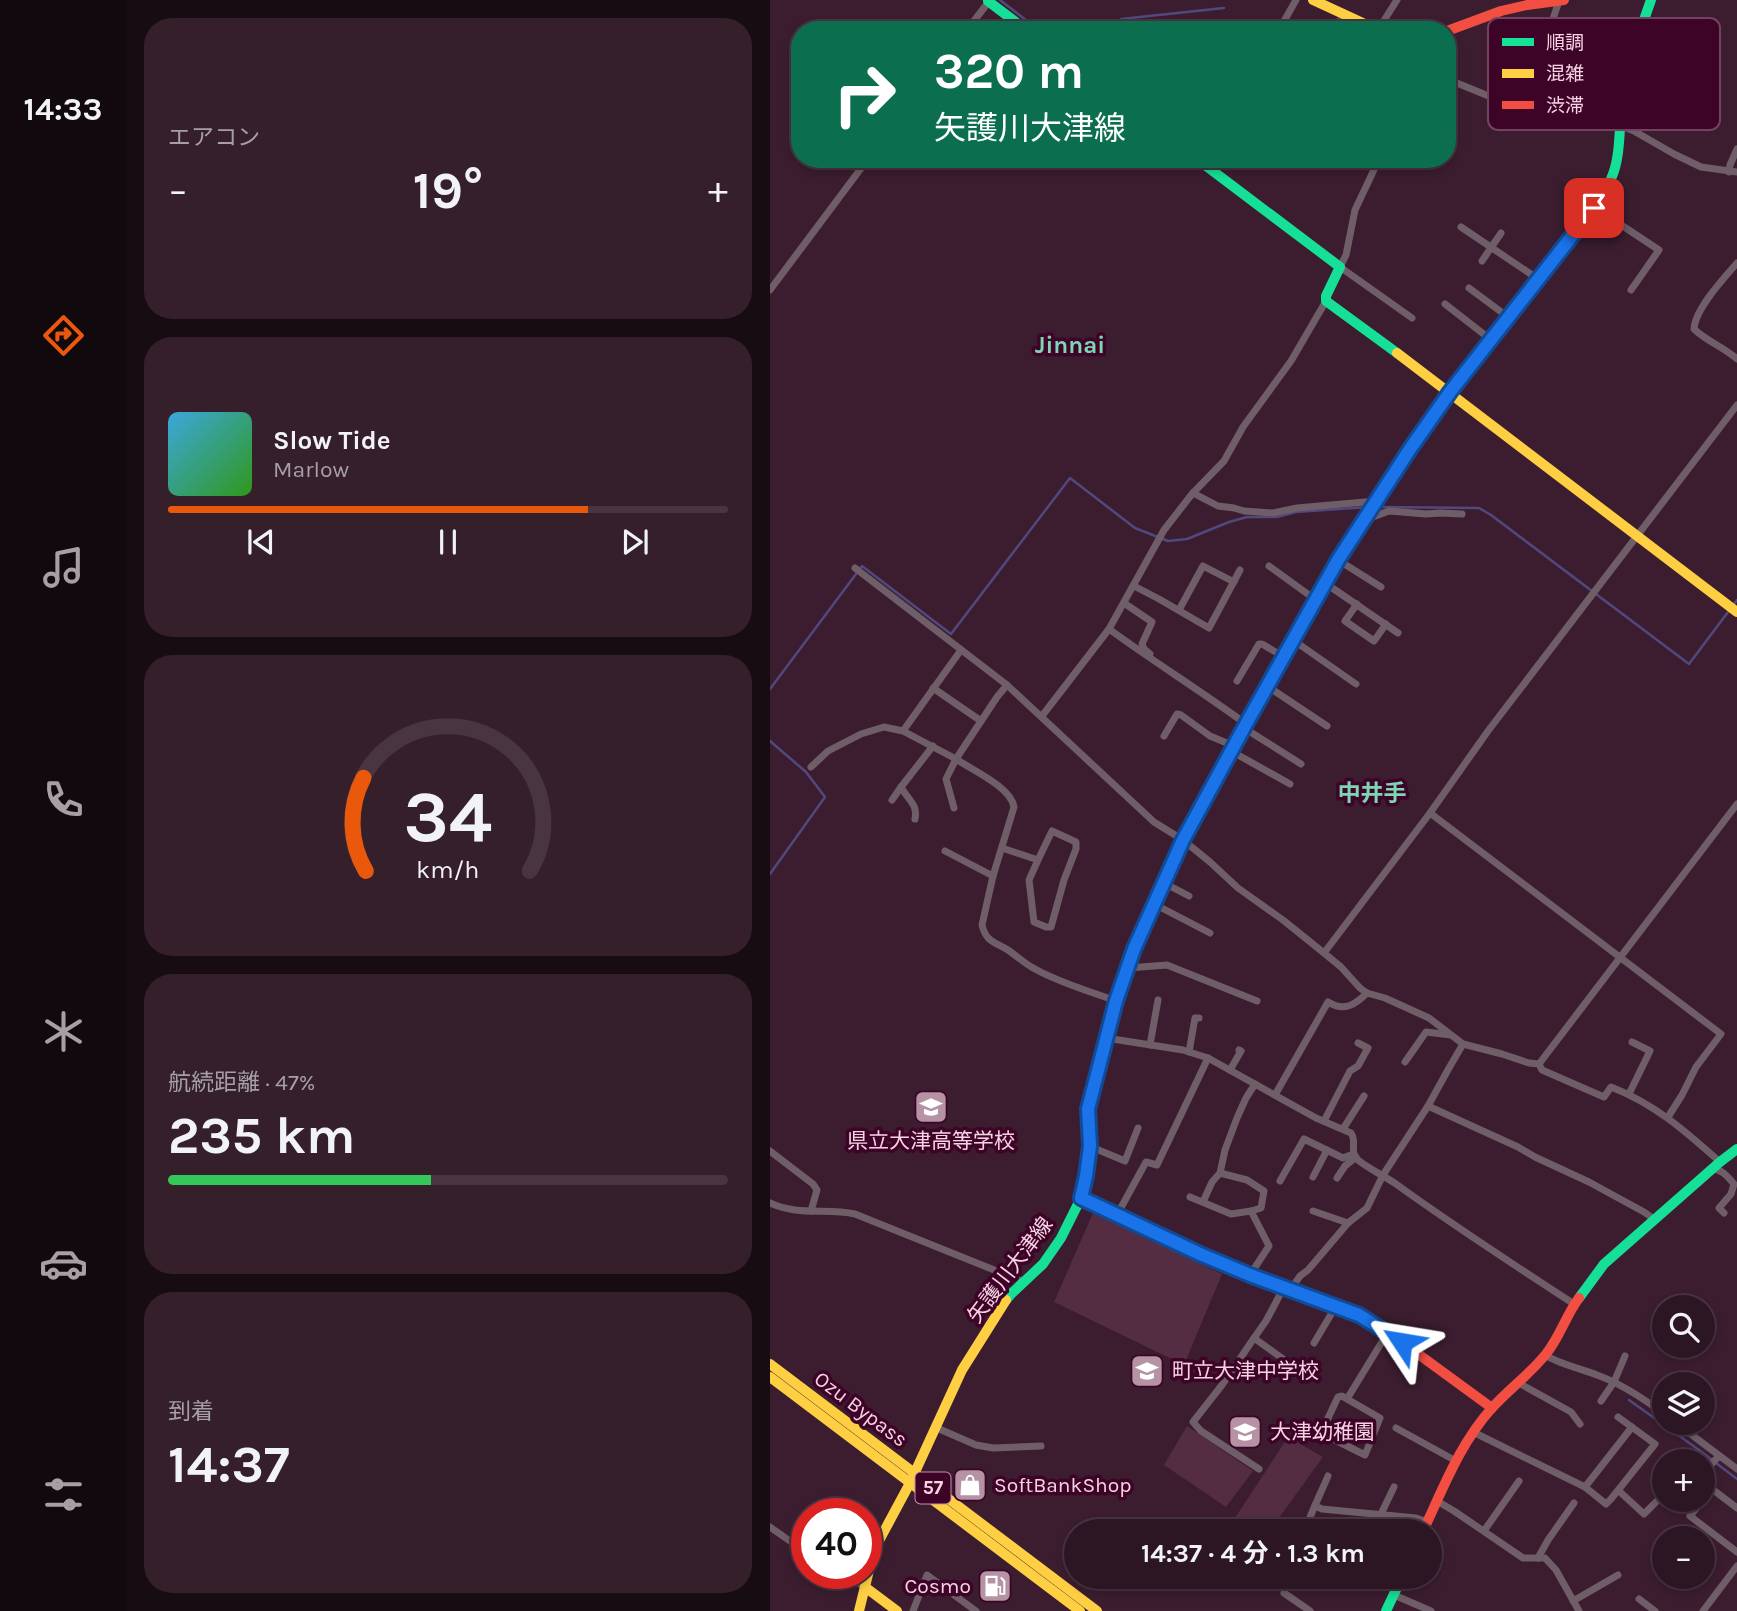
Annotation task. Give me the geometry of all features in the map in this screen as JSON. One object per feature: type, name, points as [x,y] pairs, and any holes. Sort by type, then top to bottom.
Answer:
[{"type":"main road","points":[[1312,0],[1358,21]]},
{"type":"main road","points":[[1456,28],[1527,5],[1562,0]]},
{"type":"main road","name":"矢護川大津線","points":[[1646,18],[1651,0]]},
{"type":"main road","points":[[989,1],[1015,21]]},
{"type":"main road","name":"矢護川大津線","points":[[882,1535],[969,1359],[1000,1309],[1043,1264],[1061,1238],[1081,1198],[1090,1146],[1088,1109],[1116,1001],[1134,949],[1183,840],[1338,560],[1376,501],[1450,392],[1606,189],[1613,176],[1618,130]]},
{"type":"main road","points":[[1209,168],[1340,267],[1326,301],[1639,535],[1737,612]]},
{"type":"main road","points":[[1428,1519],[1473,1432],[1492,1408],[1545,1355],[1558,1337],[1574,1304],[1604,1264],[1737,1149]]},
{"type":"main road","points":[[1081,1198],[1200,1254],[1359,1315],[1388,1332],[1492,1408]]},
{"type":"main road","name":"Ozu Bypass","points":[[770,1364],[1080,1611]]},
{"type":"main road","name":"Ozu Bypass","points":[[770,1377],[1097,1611]]},
{"type":"main road","name":"矢護川大津線","points":[[859,1611],[864,1589]]},
{"type":"main road","points":[[868,1589],[897,1611]]},
{"type":"main road","points":[[1386,1611],[1397,1589]]},
{"type":"street","points":[[1284,21],[1296,0]]},
{"type":"street","points":[[1384,21],[1397,0]]},
{"type":"street","points":[[1555,18],[1562,0]]},
{"type":"street","points":[[974,21],[989,1]]},
{"type":"street","points":[[1456,83],[1488,96]]},
{"type":"street","points":[[1632,130],[1701,167],[1733,172]]},
{"type":"street","points":[[1733,172],[1730,165],[1737,149]]},
{"type":"street","points":[[770,290],[862,168]]},
{"type":"street","points":[[1375,168],[1355,209],[1346,255],[1340,267],[1412,318]]},
{"type":"street","points":[[1594,208],[1659,250],[1631,290]]},
{"type":"street","points":[[1461,227],[1538,279]]},
{"type":"street","points":[[1482,261],[1501,233]]},
{"type":"street","points":[[1737,262],[1710,294],[1695,321],[1695,328],[1699,334],[1737,359]]},
{"type":"street","points":[[1469,288],[1508,317]]},
{"type":"street","points":[[1042,716],[1109,629],[1164,530],[1193,493],[1224,461],[1243,427],[1291,361],[1326,301]]},
{"type":"street","points":[[1445,304],[1490,340]]},
{"type":"street","points":[[1324,953],[1488,731],[1737,405]]},
{"type":"street","points":[[1193,493],[1218,506],[1273,513],[1297,508],[1376,501]]},
{"type":"street","points":[[1364,520],[1389,511],[1462,514]]},
{"type":"street","points":[[1338,560],[1381,587]]},
{"type":"street","points":[[1179,610],[1203,566],[1234,582]]},
{"type":"street","points":[[1269,566],[1316,600]]},
{"type":"street","points":[[855,568],[1007,685],[1154,822],[1183,840],[1238,888],[1324,953],[1360,988],[1429,1018],[1463,1044],[1539,1064]]},
{"type":"street","points":[[1134,586],[1209,628],[1240,570]]},
{"type":"street","points":[[1325,583],[1398,632]]},
{"type":"street","points":[[1124,603],[1152,622],[1142,643],[1144,649],[1169,669]]},
{"type":"street","points":[[1357,604],[1345,621],[1374,640],[1386,624]]},
{"type":"street","points":[[1109,629],[1301,764]]},
{"type":"street","points":[[1293,640],[1356,684]]},
{"type":"street","points":[[1237,681],[1258,644],[1283,657]]},
{"type":"street","points":[[903,731],[961,650]]},
{"type":"street","points":[[954,808],[946,779],[956,759],[1007,685]]},
{"type":"street","points":[[1267,686],[1327,726]]},
{"type":"street","points":[[933,688],[981,722]]},
{"type":"street","points":[[1164,736],[1177,715],[1181,715],[1290,785]]},
{"type":"street","points":[[811,767],[828,751],[861,734],[884,727],[903,731],[956,759],[1000,787],[1009,795],[1014,807],[993,876],[982,925],[983,932],[989,940],[1033,968],[1116,1001]]},
{"type":"street","points":[[892,800],[933,747]]},
{"type":"street","points":[[901,787],[917,810],[915,819]]},
{"type":"street","points":[[1539,1064],[1737,804]]},
{"type":"street","points":[[1430,813],[1721,1034],[1696,1067],[1668,1117]]},
{"type":"street","points":[[1052,831],[1076,842],[1051,927],[1034,922],[1029,880],[1038,860],[1052,831]]},
{"type":"street","points":[[1002,848],[1038,860]]},
{"type":"street","points":[[945,851],[993,876]]},
{"type":"street","points":[[1164,883],[1189,896]]},
{"type":"street","points":[[1154,904],[1210,933]]},
{"type":"street","points":[[1128,968],[1167,965],[1257,1001]]},
{"type":"street","points":[[1275,1095],[1328,1002],[1337,1007],[1350,1007],[1367,993]]},
{"type":"street","points":[[1150,1045],[1158,1000]]},
{"type":"street","points":[[1189,1052],[1195,1018],[1199,1018]]},
{"type":"street","points":[[1405,1062],[1426,1032],[1452,1035]]},
{"type":"street","points":[[1106,1038],[1189,1052],[1208,1058],[1316,1118],[1351,1133],[1358,1160],[1574,1304]]},
{"type":"street","points":[[1629,1094],[1650,1051],[1632,1042]]},
{"type":"street","points":[[1324,1121],[1350,1071],[1358,1066],[1367,1048],[1358,1043]]},
{"type":"street","points":[[1259,1469],[1201,1431],[1193,1422],[1222,1385],[1287,1288],[1308,1270],[1348,1223],[1367,1208],[1383,1175],[1429,1106],[1463,1044]]},
{"type":"street","points":[[1230,1070],[1241,1051],[1239,1049]]},
{"type":"street","points":[[1117,1215],[1146,1162],[1157,1165],[1208,1058]]},
{"type":"street","points":[[1539,1064],[1542,1070],[1604,1097],[1611,1087],[1629,1094],[1668,1117],[1734,1184],[1731,1194],[1719,1208],[1724,1213]]},
{"type":"street","points":[[1203,1202],[1220,1172],[1237,1118],[1255,1084]]},
{"type":"street","points":[[1343,1129],[1364,1096]]},
{"type":"street","points":[[1429,1106],[1590,1182],[1654,1219]]},
{"type":"street","points":[[1090,1146],[1125,1161],[1139,1128]]},
{"type":"street","points":[[1280,1181],[1304,1139],[1343,1158],[1355,1156]]},
{"type":"street","points":[[1313,1177],[1327,1150]]},
{"type":"street","points":[[770,1151],[813,1184],[817,1190],[811,1211]]},
{"type":"street","points":[[1337,1178],[1355,1156]]},
{"type":"street","points":[[1190,1197],[1231,1214],[1261,1208],[1264,1191],[1247,1180],[1220,1172]]},
{"type":"street","points":[[770,1203],[794,1211],[855,1214],[1024,1282]]},
{"type":"street","points":[[1250,1275],[1269,1246],[1251,1211]]},
{"type":"street","points":[[1313,1211],[1348,1223]]},
{"type":"street","points":[[1314,1343],[1336,1306]]},
{"type":"street","points":[[1347,1399],[1388,1332]]},
{"type":"street","points":[[1254,1338],[1308,1377]]},
{"type":"street","points":[[1545,1355],[1614,1382],[1652,1405]]},
{"type":"street","points":[[1601,1401],[1614,1382],[1625,1356]]},
{"type":"street","points":[[1517,1382],[1571,1412],[1580,1424]]},
{"type":"street","points":[[1338,1397],[1347,1399],[1380,1418],[1365,1455],[1321,1433],[1338,1397]]},
{"type":"street","points":[[1473,1432],[1585,1487],[1606,1504],[1654,1444],[1618,1417]]},
{"type":"street","points":[[1585,1487],[1632,1427]]},
{"type":"street","points":[[937,1428],[976,1445],[993,1448],[1041,1446]]},
{"type":"street","points":[[1396,1428],[1456,1461]]},
{"type":"street","points":[[1692,1435],[1737,1469]]},
{"type":"street","points":[[1715,1460],[1719,1455]]},
{"type":"street","points":[[1308,1519],[1328,1476]]},
{"type":"street","points":[[1484,1531],[1519,1481]]},
{"type":"street","points":[[1381,1514],[1394,1487]]},
{"type":"street","points":[[1619,1491],[1644,1514],[1652,1506]]},
{"type":"street","points":[[1715,1491],[1737,1508]]},
{"type":"street","points":[[1437,1501],[1522,1558],[1545,1558],[1556,1570],[1579,1611]]},
{"type":"street","points":[[1538,1558],[1574,1503]]},
{"type":"street","points":[[1315,1506],[1417,1519]]},
{"type":"street","points":[[1693,1512],[1690,1516],[1737,1552]]},
{"type":"street","points":[[770,1527],[791,1542]]},
{"type":"street","points":[[1703,1611],[1737,1566]]},
{"type":"street","points":[[913,1611],[927,1575],[976,1611]]},
{"type":"street","points":[[1573,1601],[1618,1575]]},
{"type":"street","points":[[1284,1593],[1310,1611]]},
{"type":"street","points":[[1394,1595],[1432,1611]]},
{"type":"street","points":[[1639,1599],[1655,1611]]},
{"type":"shaded area","points":[[1340,17],[1349,21],[1333,21]]},
{"type":"shaded area","points":[[1093,1213],[1222,1274],[1184,1365],[1054,1302]]},
{"type":"shaded area","points":[[1187,1426],[1253,1471],[1226,1507],[1164,1465]]},
{"type":"shaded area","points":[[1288,1437],[1323,1457],[1278,1519],[1235,1518]]},
{"type":"waterway","points":[[1000,0],[1027,21]]},
{"type":"waterway","points":[[1120,21],[1224,8]]},
{"type":"waterway","points":[[770,689],[862,566],[951,634],[1070,478],[1135,528],[1168,541],[1187,539],[1247,517],[1277,517],[1296,512],[1368,507]]},
{"type":"waterway","points":[[1375,507],[1479,508],[1689,664],[1737,600]]},
{"type":"waterway","points":[[770,741],[806,772],[825,797],[770,874]]},
{"type":"waterway","points":[[1629,1400],[1737,1479]]},
{"type":"traffic: fast","points":[[1644,18],[1651,0]]},
{"type":"traffic: fast","points":[[988,1],[1014,21]]},
{"type":"traffic: fast","points":[[1460,379],[1603,193],[1617,160],[1620,130]]},
{"type":"traffic: fast","points":[[1209,168],[1340,267],[1326,301],[1397,353]]},
{"type":"traffic: fast","points":[[1006,1300],[1043,1264],[1061,1238],[1081,1198],[1089,1146],[1088,1109],[1116,1001],[1146,922]]},
{"type":"traffic: fast","points":[[1579,1298],[1604,1264],[1737,1149]]},
{"type":"traffic: fast","points":[[1386,1611],[1396,1589]]},
{"type":"traffic: slow","points":[[1313,0],[1358,21]]},
{"type":"traffic: slow","points":[[1397,353],[1737,612]]},
{"type":"traffic: slow","points":[[1146,922],[1183,840],[1267,686]]},
{"type":"traffic: slow","points":[[859,1611],[874,1550],[910,1483],[962,1370],[1006,1300]]},
{"type":"traffic: slow","points":[[770,1364],[1097,1611]]},
{"type":"traffic: slow","points":[[770,1377],[1080,1611]]},
{"type":"traffic: slow","points":[[868,1589],[897,1611]]},
{"type":"traffic: jam","points":[[1456,28],[1501,11],[1564,0]]},
{"type":"traffic: jam","points":[[1267,686],[1338,560],[1460,379]]},
{"type":"traffic: jam","points":[[1081,1198],[1200,1254],[1359,1315],[1388,1332],[1492,1408]]},
{"type":"traffic: jam","points":[[1429,1519],[1471,1436],[1492,1408],[1546,1354],[1579,1298]]},
{"type":"place","name":"県立大津高等学校","points":[[931,1107]]},
{"type":"place","name":"町立大津中学校","points":[[1147,1371]]},
{"type":"place","name":"大津幼稚園","points":[[1245,1432]]},
{"type":"place","name":"SoftBankShop","points":[[970,1485]]},
{"type":"place","name":"Cosmo","points":[[995,1586]]},
{"type":"district","name":"Jinnai","points":[[1070,345]]},
{"type":"district","name":"中井手","points":[[1372,793]]},
{"type":"route","points":[[1402,1342],[1359,1315],[1200,1254],[1081,1198],[1090,1146],[1088,1109],[1116,1001],[1134,949],[1183,840],[1283,657],[1338,560],[1410,449],[1450,392],[1594,208]]}]
